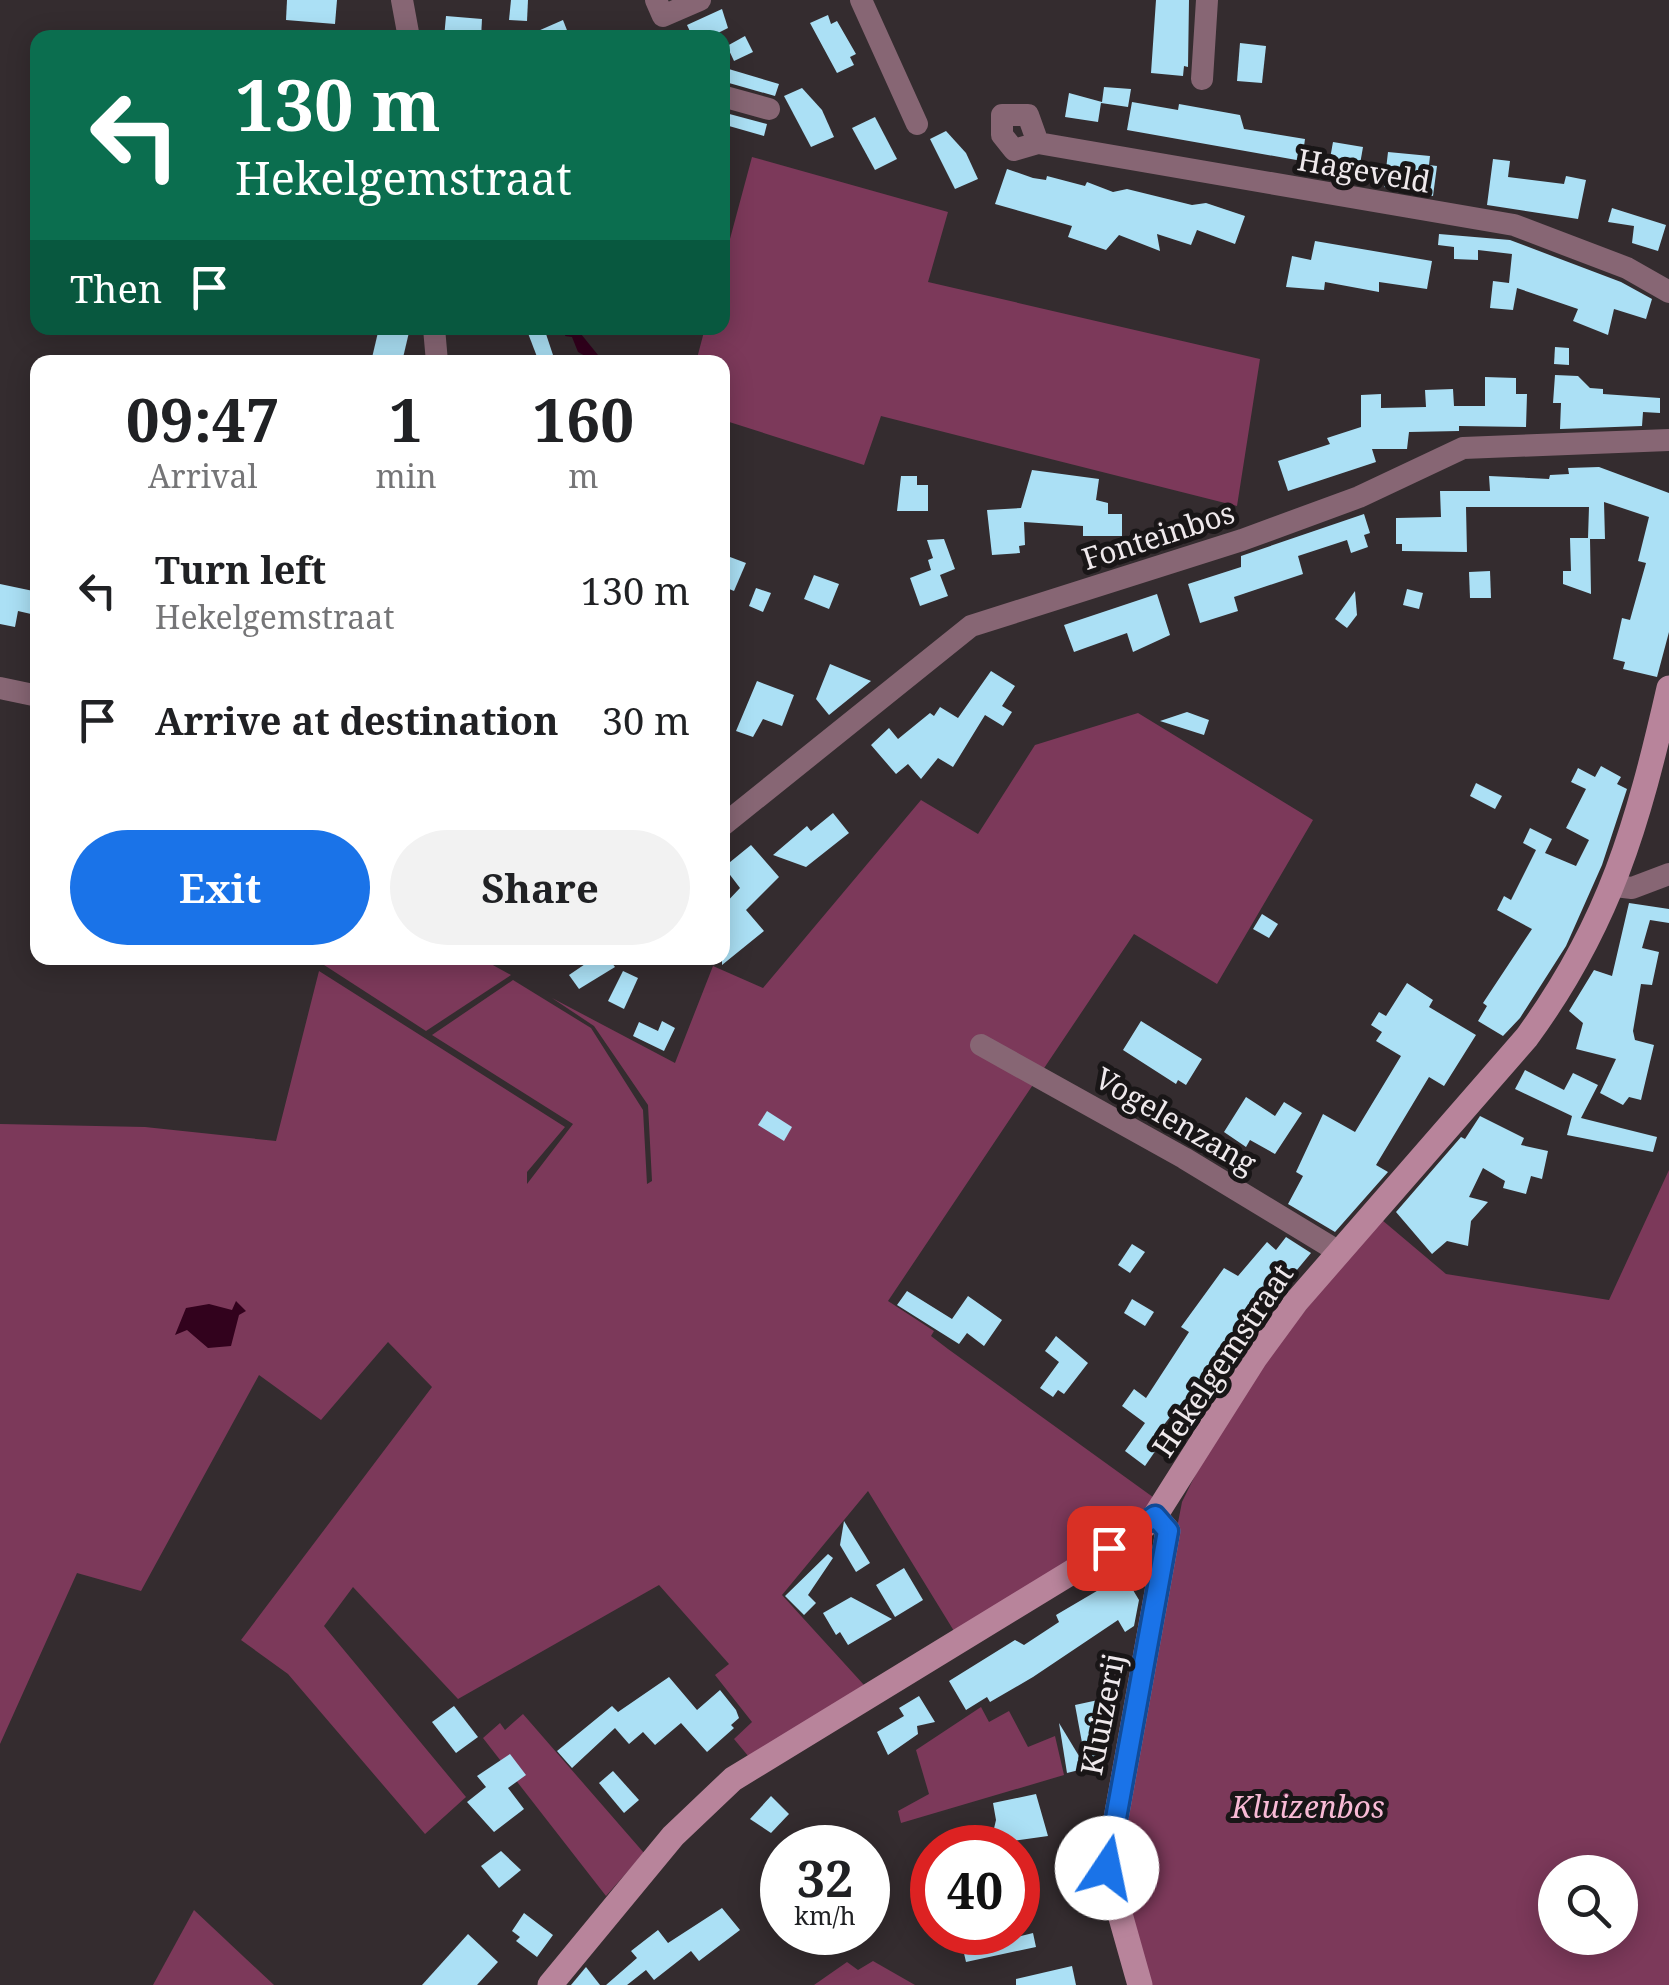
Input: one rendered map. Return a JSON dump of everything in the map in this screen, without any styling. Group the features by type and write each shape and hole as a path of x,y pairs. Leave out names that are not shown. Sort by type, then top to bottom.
{"street":[{"path":"402,0 408,30"},
{"path":"664,18 700,0"},
{"path":"860,0 917,124"},
{"path":"1202,79 1208,0"},
{"path":"730,98 769,108"},
{"name":"Hageveld","path":"1038,142 1514,225 1627,268 1669,292"},
{"name":"Fonteinbos","path":"730,820 971,626 1242,540 1359,497 1463,448 1669,440"},
{"path":"0,688 30,694"},
{"name":"Hekelgemstraat","path":"550,1985 673,1836 732,1779 1138,1531 1155,1516 1255,1358 1339,1252 1527,1038 1558,995 1615,886 1642,804 1669,688"},
{"path":"1615,886 1632,888 1669,874"},
{"name":"Vogelenzang","path":"981,1045 1184,1158 1339,1252"},
{"name":"Kluizerij","path":"1140,1985 1107,1868 1168,1531 1155,1516"}],"green space":[{"path":"752,157 948,212 928,282 1260,359 1237,506 881,416 864,465 730,422 730,355 698,355 703,335 730,335 730,239"},
{"path":"1138,713 1313,820 1217,984 1134,934 888,1301 934,1331 931,1336 948,1349 1157,1500 1142,1516 954,1631 868,1491 782,1595 864,1685 749,1757 734,1739 752,1722 715,1675 729,1664 659,1585 458,1699 353,1587 324,1626 466,1797 425,1834 288,1674 241,1640 432,1387 388,1342 321,1420 259,1375 141,1591 77,1573 0,1744 0,1124 145,1127 276,1141 319,971 565,1127 527,1172 527,1184 573,1124 432,1035 513,980 591,1028 643,1110 647,1184 652,1181 648,1105 594,1026 552,998 675,1063 713,966 763,988 921,800 978,834 1035,745"},
{"path":"324,965 493,965 511,975 426,1031"},
{"name":"Kluizenbos","path":"1669,1170 1669,1985 1146,1985 1113,1858 1182,1502 1247,1389 1298,1319 1382,1220 1446,1274 1609,1300"},
{"path":"981,1707 989,1722 1009,1711 1028,1747 1055,1736 1064,1775 901,1823 898,1811 929,1794 916,1750"},
{"path":"523,1714 644,1853 606,1896 483,1738 500,1723 505,1730"},
{"path":"194,1910 274,1985 153,1985"},
{"path":"873,1961 915,1985 814,1985 847,1962 858,1970"}],"shaded area":[{"path":"582,335 598,355 578,352 572,337 565,336"},
{"path":"236,1301 246,1311 239,1315 231,1346 208,1348 187,1330 175,1335 186,1308 209,1304 232,1310"}],"building":[{"path":"287,0 337,0 335,24 286,20"},
{"path":"511,0 528,0 527,21 509,20"},
{"path":"1156,0 1189,0 1188,67 1184,66 1183,76 1151,73"},
{"path":"722,9 728,28 689,30 687,25"},
{"path":"828,15 831,24 837,21 856,54 850,57 854,65 837,73 810,23"},
{"path":"446,16 482,19 481,30 445,30"},
{"path":"563,20 567,30 540,30"},
{"path":"745,36 753,52 734,61 730,44"},
{"path":"1240,43 1266,46 1262,83 1237,81"},
{"path":"730,69 779,84 775,96 730,83"},
{"path":"1104,87 1131,89 1128,107 1101,103 1098,122 1065,117 1069,93 1102,102"},
{"path":"802,88 822,110 834,137 811,147 784,96"},
{"path":"1132,102 1178,110 1179,104 1240,115 1244,129 1305,139 1302,161 1127,130"},
{"path":"730,114 767,124 764,136 730,126"},
{"path":"875,117 897,159 875,170 852,128"},
{"path":"946,131 966,153 978,179 955,189 930,139"},
{"path":"1333,142 1363,147 1359,170 1329,164"},
{"path":"1388,152 1430,156 1429,165 1437,166 1433,196 1384,187"},
{"path":"1493,159 1510,161 1508,177 1564,184 1566,176 1586,180 1578,219 1487,205"},
{"path":"1007,169 1033,178 1046,180 1047,176 1085,186 1087,182 1113,192 1127,189 1192,205 1206,203 1245,216 1235,244 1197,230 1191,245 1157,234 1160,251 1119,235 1106,250 1068,237 1072,226 995,204"},
{"path":"1612,208 1666,225 1658,251 1632,243 1634,226 1608,222"},
{"path":"1439,234 1510,240 1621,282 1652,299 1646,319 1614,309 1608,335 1573,321 1578,309 1517,288 1513,310 1490,308 1493,281 1509,283 1512,254 1478,250 1478,260 1454,259 1454,247 1438,245"},
{"path":"1315,241 1432,261 1427,289 1379,282 1379,292 1325,282 1324,290 1286,287 1292,256 1311,260"},
{"path":"377,335 408,335 404,355 373,355"},
{"path":"529,335 546,335 553,355 536,355"},
{"path":"1555,347 1569,348 1569,365 1554,364"},
{"path":"1555,375 1578,376 1590,388 1603,389 1603,394 1660,398 1660,413 1643,412 1642,426 1560,429 1561,403 1553,403"},
{"path":"1485,377 1516,378 1516,394 1527,394 1526,427 1459,426 1459,431 1409,432 1407,449 1372,449 1376,462 1288,491 1278,461 1330,444 1327,438 1361,427 1361,395 1381,394 1381,408 1426,407 1425,390 1453,389 1454,406 1485,406"},
{"path":"1599,467 1669,493 1669,632 1657,677 1623,669 1625,662 1613,659 1622,618 1630,620 1646,563 1638,561 1649,517 1604,502 1605,539 1590,539 1591,594 1563,584 1563,571 1571,571 1570,538 1588,538 1589,507 1466,507 1467,552 1402,551 1402,544 1396,544 1396,518 1441,517 1440,491 1490,491 1489,476 1549,479 1550,475 1569,474 1568,468"},
{"path":"1032,470 1099,479 1096,500 1108,503 1108,514 1122,514 1122,536 1083,536 1083,526 1024,522 1025,545 1019,546 1020,553 992,555 987,510 1021,508"},
{"path":"901,476 917,476 917,485 928,485 928,511 897,511"},
{"path":"1364,514 1370,533 1364,535 1368,547 1351,553 1347,540 1298,556 1303,574 1234,597 1238,611 1200,623 1188,584 1241,567 1241,556"},
{"path":"944,539 955,569 940,575 948,596 920,606 910,578 931,570 928,560 933,558 927,540"},
{"path":"730,557 746,563 734,591 730,589"},
{"path":"1490,571 1491,598 1470,598 1469,572"},
{"path":"814,575 839,584 829,609 804,599"},
{"path":"0,584 30,590 30,614 18,611 15,627 0,624"},
{"path":"756,588 771,593 763,612 749,606"},
{"path":"1407,589 1423,593 1419,609 1403,605"},
{"path":"1355,591 1357,615 1347,628 1335,619"},
{"path":"1157,594 1170,635 1133,652 1127,633 1074,652 1064,625"},
{"path":"830,664 871,681 829,715 816,699"},
{"path":"991,671 1015,686 1002,706 1012,712 1003,726 985,715 953,767 938,758 921,779 908,764 896,774 871,745 889,728 898,739 930,713 934,716 940,707 958,718"},
{"path":"757,681 794,695 782,726 763,719 753,737 736,731"},
{"path":"1187,712 1209,720 1204,735 1160,721"},
{"path":"1601,766 1621,777 1617,784 1627,789 1602,865 1566,946 1520,1018 1503,1036 1478,1021 1487,1006 1483,1003 1532,929 1497,910 1504,896 1511,900 1536,850 1523,843 1530,828 1552,839 1545,853 1576,866 1589,840 1566,828 1586,789 1571,782 1578,768 1595,777"},
{"path":"1476,783 1502,796 1495,809 1470,796"},
{"path":"833,813 849,833 806,867 773,855 807,826 811,831"},
{"path":"751,845 779,877 746,910 764,931 730,959 730,899 740,888 730,875 730,862"},
{"path":"1629,903 1669,909 1669,923 1650,920 1642,948 1659,952 1652,985 1641,984 1633,1031 1635,1040 1654,1045 1641,1100 1629,1097 1623,1105 1600,1093 1616,1059 1576,1049 1583,1023 1569,1011 1594,970 1612,976"},
{"path":"1262,914 1278,924 1269,938 1253,929"},
{"path":"584,965 615,967 579,989 569,975"},
{"path":"623,971 638,978 624,1009 608,1001"},
{"path":"1407,983 1433,1000 1429,1007 1476,1035 1444,1086 1429,1077 1376,1165 1388,1172 1335,1232 1288,1204 1303,1176 1296,1172 1323,1114 1355,1132 1401,1056 1376,1041 1382,1032 1371,1025 1379,1012 1386,1016"},
{"path":"662,1021 675,1028 664,1051 633,1036 639,1022 658,1031"},
{"path":"1141,1021 1202,1059 1186,1085 1178,1080 1176,1084 1123,1050"},
{"path":"1525,1070 1564,1090 1573,1073 1598,1085 1581,1118 1657,1137 1653,1152 1567,1135 1572,1116 1515,1089"},
{"path":"1246,1097 1275,1116 1284,1102 1302,1113 1275,1154 1250,1140 1246,1147 1224,1132"},
{"path":"767,1111 792,1127 784,1141 758,1125"},
{"path":"1480,1116 1524,1138 1521,1145 1548,1151 1542,1179 1531,1176 1526,1194 1503,1188 1505,1181 1483,1168 1469,1197 1488,1202 1471,1221 1468,1246 1447,1241 1432,1254 1396,1212 1461,1137 1465,1139"},
{"path":"1286,1237 1311,1253 1262,1312 1266,1315 1188,1429 1170,1417 1148,1445 1156,1450 1145,1466 1125,1451 1145,1423 1122,1406 1134,1389 1146,1398 1189,1332 1181,1327 1224,1268 1238,1276 1267,1242 1276,1250"},
{"path":"1132,1244 1145,1252 1130,1273 1118,1265"},
{"path":"907,1291 952,1319 968,1296 1002,1320 984,1346 967,1333 959,1344 897,1305"},
{"path":"1132,1299 1154,1312 1145,1326 1124,1313"},
{"path":"1056,1336 1088,1363 1064,1394 1058,1390 1053,1397 1040,1388 1059,1362 1045,1351"},
{"path":"844,1521 870,1563 856,1572 840,1545"},
{"path":"828,1554 833,1558 808,1595 816,1603 804,1615 785,1596"},
{"path":"904,1568 923,1600 895,1617 876,1585"},
{"path":"1124,1575 1139,1600 1134,1626 1125,1632 1118,1620 1033,1677 990,1702 987,1697 966,1710 949,1681 1015,1640 1024,1645 1059,1622 1056,1615"},
{"path":"851,1597 892,1619 848,1645 840,1632 836,1635 823,1613"},
{"path":"669,1677 697,1710 720,1690 736,1710 739,1718 731,1725 734,1728 707,1752 681,1723 655,1745 643,1732 629,1744 615,1728 572,1768 557,1751 612,1706 618,1712"},
{"path":"919,1696 935,1722 917,1726 918,1734 888,1755 877,1732 904,1716 899,1708"},
{"path":"1112,1697 1100,1756 1085,1759 1075,1705"},
{"path":"454,1706 478,1737 456,1753 432,1722"},
{"path":"1059,1723 1082,1761 1083,1769 1067,1773"},
{"path":"510,1754 526,1775 508,1788 524,1809 494,1832 467,1802 486,1787 477,1776"},
{"path":"613,1771 639,1800 624,1813 599,1783"},
{"path":"1036,1794 1048,1836 1040,1837 1040,1825 995,1825 993,1803"},
{"path":"771,1796 789,1814 779,1825 760,1826 750,1819"},
{"path":"501,1851 521,1870 499,1888 481,1866"},
{"path":"722,1908 740,1930 699,1961 691,1951 654,1980 646,1970 627,1985 606,1985 637,1958 631,1951 658,1930 668,1943"},
{"path":"524,1913 553,1935 537,1957 516,1941 520,1937 512,1931"},
{"path":"468,1934 498,1962 477,1985 422,1985"},
{"path":"964,1955 999,1955 966,1962"},
{"path":"1072,1966 1076,1985 1016,1985 1016,1979"},
{"path":"586,1967 600,1985 571,1985"}],"route":[{"path":"1107,1868 1168,1531 1155,1516 1109,1548"}]}
